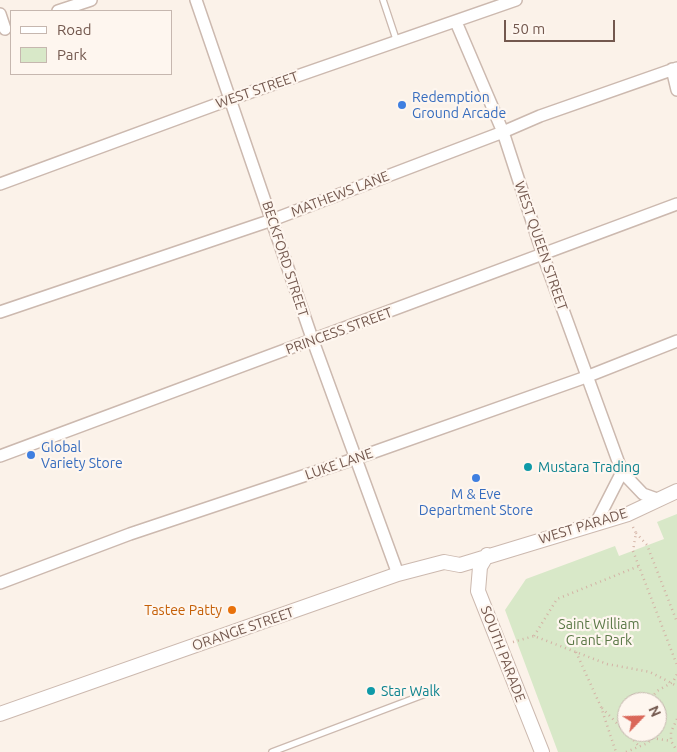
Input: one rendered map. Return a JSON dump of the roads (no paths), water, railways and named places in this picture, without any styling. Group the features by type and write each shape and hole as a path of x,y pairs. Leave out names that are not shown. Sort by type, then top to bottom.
{"street":[{"path":"61,10 91,0"},
{"name":"BECKFORD STREET","path":"196,0 312,341 357,458 398,574"},
{"name":"WEST STREET","path":"0,184 231,99 516,0"},
{"path":"0,14 5,29"},
{"name":"WEST QUEEN STREET","path":"456,22 503,132 543,255 622,472 643,494 657,499"},
{"path":"674,69 677,90"},
{"name":"MATHEWS LANE","path":"0,312 272,220 503,132 540,116 674,69"},
{"name":"PRINCESS STREET","path":"0,456 677,204"},
{"name":"LUKE LANE","path":"0,583 130,534 357,458 586,377 677,341"},
{"path":"596,523 622,472"},
{"name":"WEST PARADE","path":"487,555 628,514 677,491"},
{"name":"ORANGE STREET","path":"0,714 398,574 444,562 460,564 487,555"},
{"name":"SOUTH PARADE","path":"487,555 480,567 478,591 542,752"}],"lane":[{"path":"382,0 397,42"},
{"path":"272,752 436,690"}],"place":[{"name":"Redemption Ground Arcade","path":"402,105"},
{"name":"Global Variety Store","path":"31,455"},
{"name":"Mustara Trading","path":"528,467"},
{"name":"M & Eve Department Store","path":"476,478"},
{"name":"Tastee Patty","path":"232,610"},
{"name":"Star Walk","path":"371,691"}],"park label":[{"name":"Saint William Grant Park","path":"599,632"}]}
